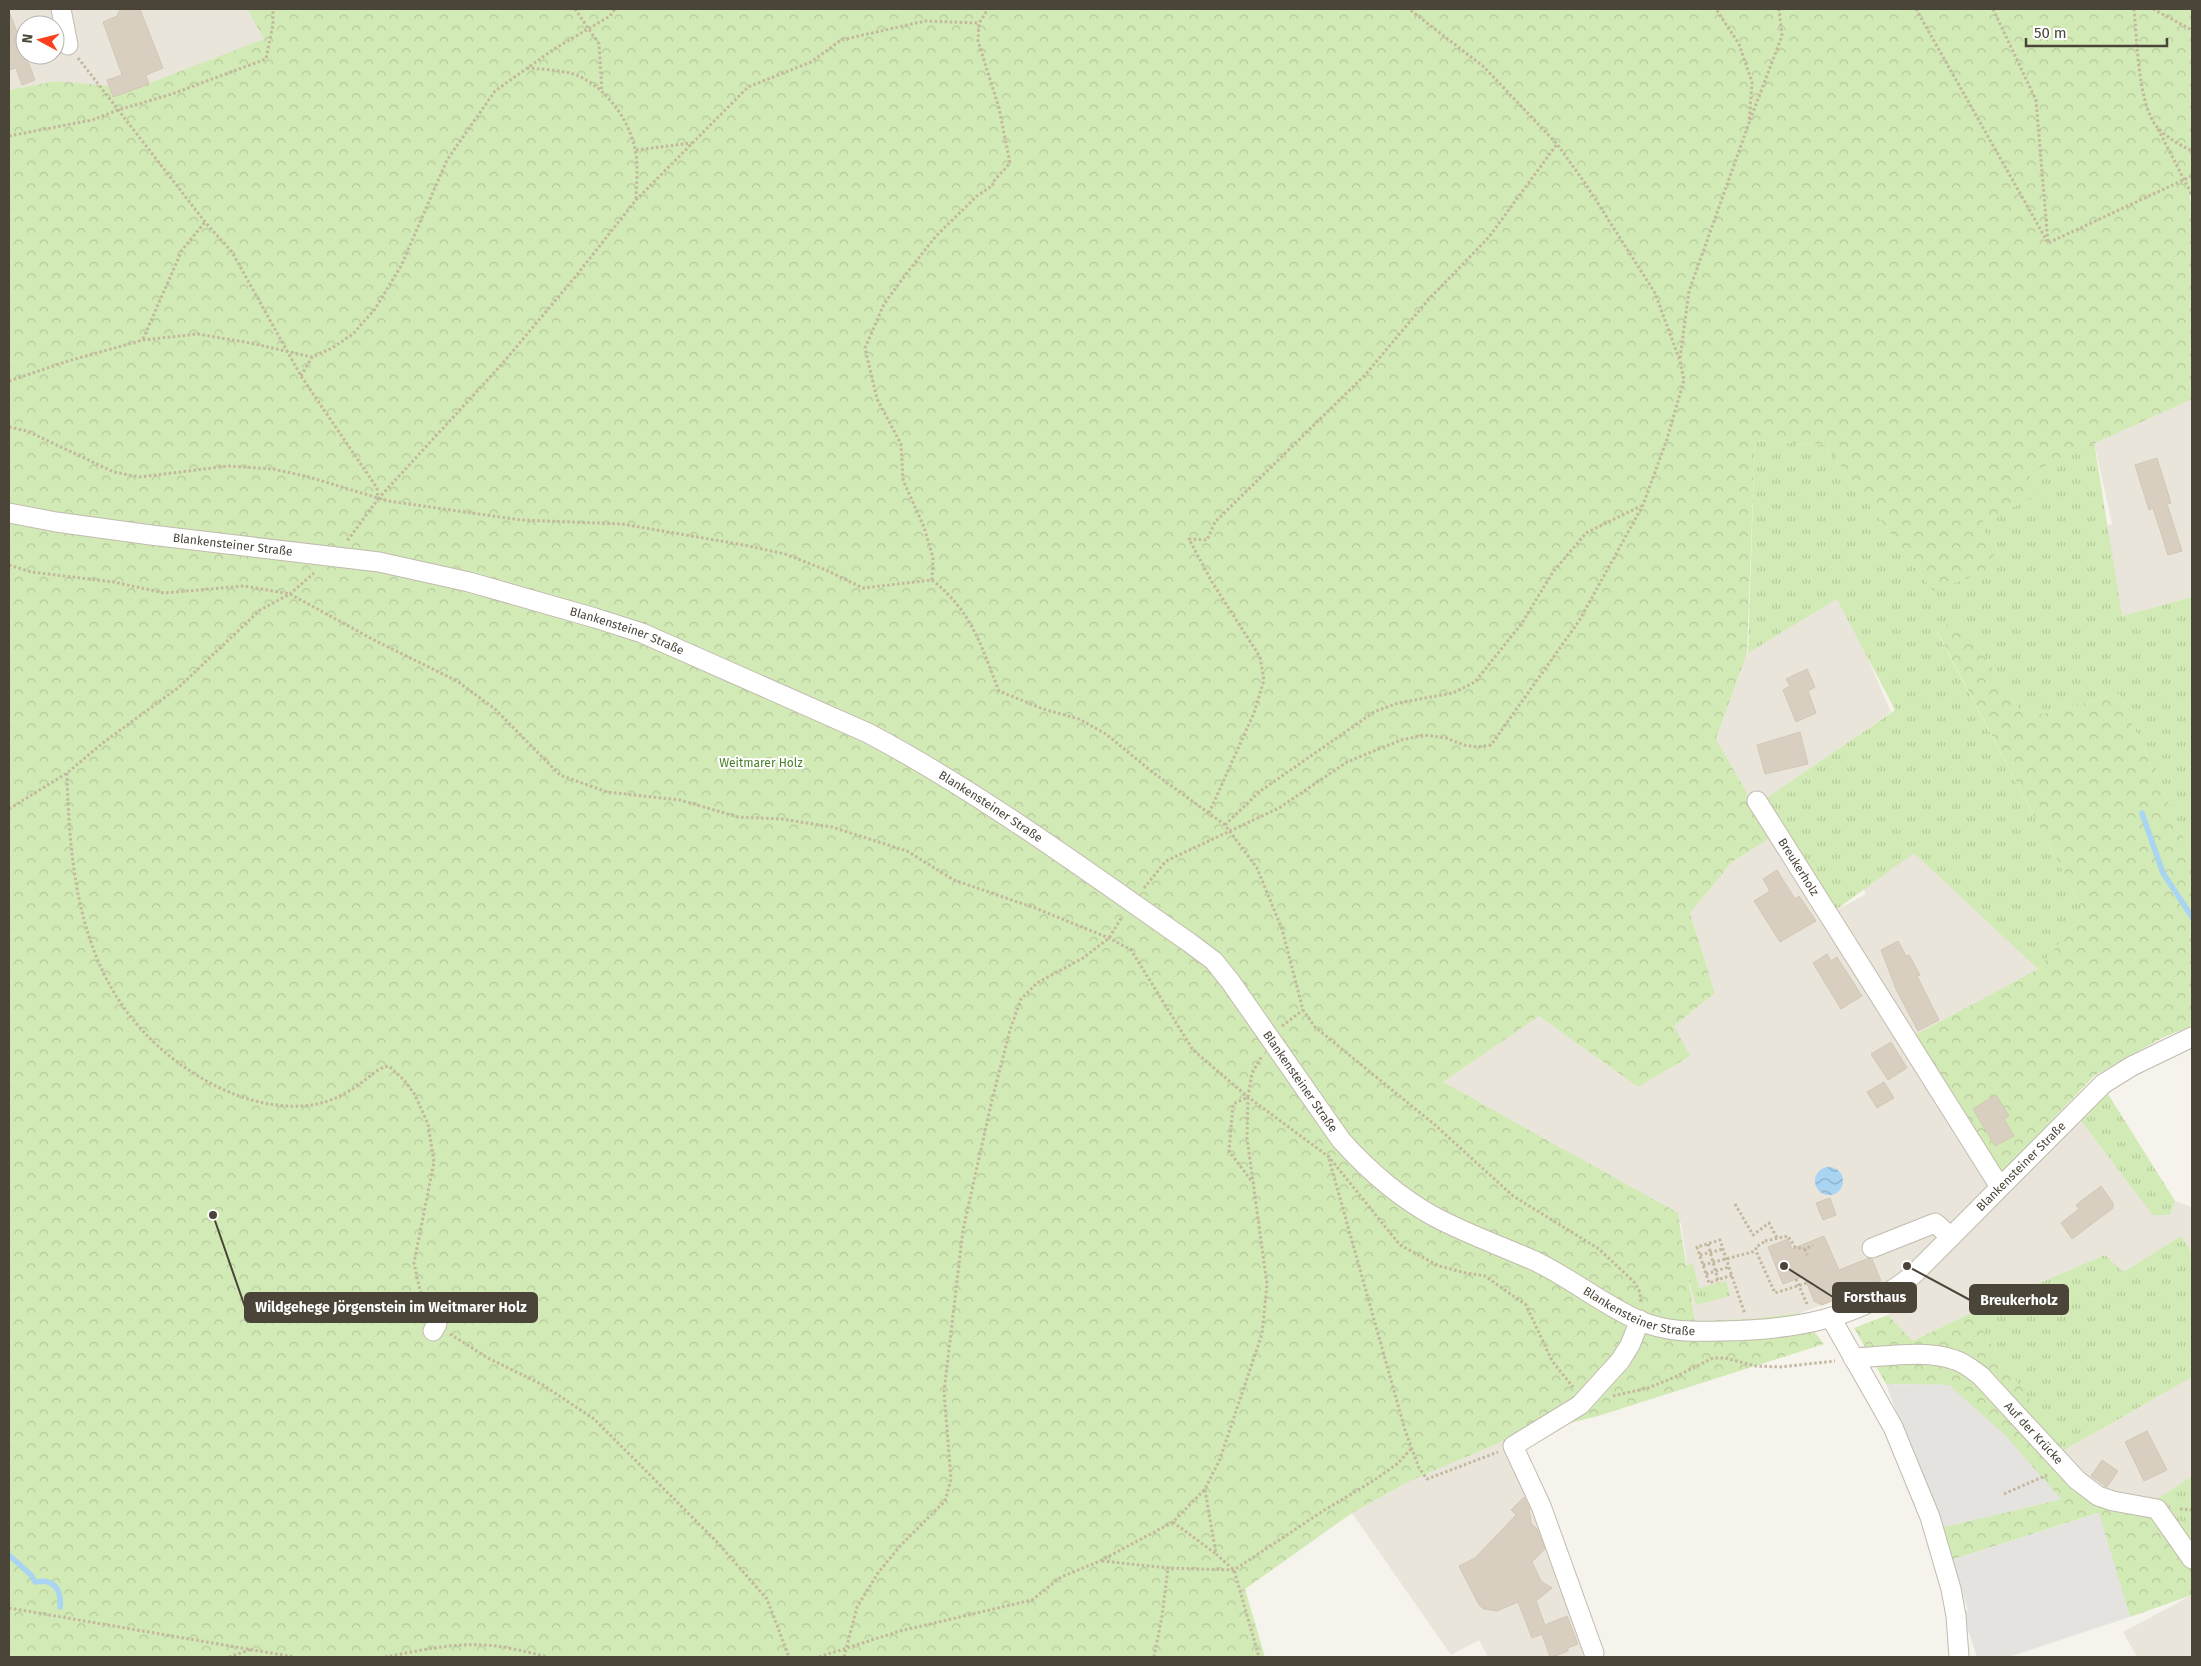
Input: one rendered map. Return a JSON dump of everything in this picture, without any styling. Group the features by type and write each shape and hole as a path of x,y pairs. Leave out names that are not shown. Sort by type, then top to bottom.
{"street":[{"path":"61,9 68,45"},
{"name":"Blankensteiner Straße","path":"9,513 109,530 334,556 415,569 542,602 642,633 868,733 904,752 969,793 1131,902 1214,962 1271,1038 1341,1140 1384,1181 1433,1216 1555,1271 1604,1302 1661,1328 1693,1332 1782,1328 1851,1312 1896,1289 2103,1084 2132,1066 2192,1037"},
{"name":"Breukerholz","path":"1758,801 2000,1186"},
{"path":"1872,1248 1934,1223 1951,1236"},
{"path":"1831,1318 1893,1427 1930,1517 1951,1589 1956,1616 1959,1657"},
{"path":"1594,1653 1541,1506 1513,1446 1580,1405 1620,1361 1630,1345 1640,1320"},
{"name":"Auf der Krücke","path":"1853,1358 1924,1355 1954,1359 1966,1365 1988,1383 2077,1480 2098,1496 2157,1510 2192,1559"}],"path":[{"path":"9,136 92,120 172,94 266,59 273,24 273,9"},
{"path":"576,9 600,44 602,92"},
{"path":"301,376 312,357 332,348 353,334 375,309 401,266 447,160 495,91 527,68 610,16 615,9"},
{"path":"932,580 933,558 924,527 903,480 901,444 877,399 865,348 884,304 906,274 936,236 977,196 993,185 992,183 1010,163 999,108 978,41 979,23 988,9"},
{"path":"844,1657 857,1607 874,1580 900,1546 945,1501 951,1479 944,1392 963,1230 992,1100 1010,1030 1021,999 1037,983 1083,958 1109,938 1131,902 1166,861 1279,808 1347,762 1401,740 1424,735 1446,738 1464,745 1477,747 1491,745 1580,620 1643,505 1667,440 1684,380 1680,361 1655,293 1585,183 1557,144 1484,67 1409,9"},
{"path":"1716,9 1739,44 1752,82 1749,123"},
{"path":"1680,361 1689,291 1782,36 1779,9"},
{"path":"1916,9 2048,244"},
{"path":"1993,9 2036,100 2048,244"},
{"path":"2134,9 2143,97 2192,195"},
{"path":"2152,9 2192,30"},
{"path":"9,809 67,773 104,742 179,687 260,610 290,594 334,556 378,499 508,357 636,200 748,87 811,62 841,40 925,21 979,23"},
{"path":"68,45 205,222 232,252 285,350 377,488 378,499"},
{"path":"527,68 569,73 586,80 602,92 625,122 636,150 636,200"},
{"path":"2156,126 2178,144 2192,151"},
{"path":"636,150 693,143"},
{"path":"1209,813 1254,713 1264,680 1260,657 1212,582 1189,540 1207,540 1215,522 1365,374 1430,299 1489,237 1557,144"},
{"path":"2048,244 2192,176"},
{"path":"143,340 182,250 205,222"},
{"path":"9,381 68,361 143,340 198,334 285,350 312,357"},
{"path":"1225,825 1259,792 1374,712 1398,703 1453,694 1475,682 1522,623 1552,572 1586,533 1643,505"},
{"path":"9,565 31,572 114,582 164,592 244,586 290,594 374,640 456,681 495,709 560,775 607,792 680,800 738,817 782,819 832,827 907,851 954,880 1034,908 1109,938 1131,950 1193,1050 1248,1097 1328,1157 1400,1245 1439,1266 1485,1276 1526,1306 1552,1361 1574,1389 1580,1405"},
{"path":"67,773 68,832 80,905 95,958 116,999 142,1032 175,1062 223,1091 259,1102 301,1106 322,1103 341,1096 379,1068 389,1066 404,1080 415,1095 428,1124 434,1162 414,1263 420,1290 435,1327 488,1358 543,1385 594,1419 716,1540 767,1599 789,1657"},
{"path":"819,1657 900,1631 1032,1600 1061,1577 1100,1560 1173,1522 1205,1489 1220,1459 1262,1334 1266,1284 1247,1138 1248,1097 1252,1073 1271,1038 1303,1010"},
{"path":"1248,1097 1233,1104 1229,1151 1254,1184"},
{"path":"1328,1157 1341,1140"},
{"path":"1328,1157 1411,1449 1419,1468 1427,1479 1513,1446"},
{"path":"1735,1204 1754,1235 1769,1224 1777,1238"},
{"path":"1703,1265 1756,1250 1756,1247 1764,1241 1777,1238 1788,1236 1795,1247 1804,1248 1812,1245"},
{"path":"1732,1275 1709,1283 1697,1247 1720,1240 1732,1275 1745,1315"},
{"path":"1708,1244 1718,1280"},
{"path":"1804,1248 1808,1255"},
{"path":"1700,1255 1723,1249"},
{"path":"1756,1250 1775,1293 1806,1283"},
{"path":"1706,1274 1729,1267"},
{"path":"1796,1279 1799,1286"},
{"path":"1612,1396 1648,1388 1675,1378 1713,1358 1724,1358 1756,1366 1780,1367 1853,1358"},
{"path":"1100,1560 1168,1568 1234,1570 1323,1511 1373,1481 1397,1464 1411,1449"},
{"path":"2004,1494 2064,1468"},
{"path":"1205,1489 1216,1554"},
{"path":"1173,1522 1234,1570 1259,1657"},
{"path":"1154,1657 1162,1616 1168,1568"},
{"path":"9,1608 294,1657"},
{"path":"385,1657 437,1647 484,1644 548,1657"},
{"path":"229,1657 253,1649"}],"shaded area":[{"path":"9,9 247,9 265,39 113,97 56,81 9,90"},
{"path":"2192,399 2192,597 2122,616 2100,529 2112,524 2094,442"},
{"path":"1837,599 1849,615 1891,712 1762,802 1833,912 1866,894 1842,851 1938,843 2038,969 1911,1037 2001,1174 1894,1279 1800,1313 1750,1319 1695,1321 1681,1223 1443,1082 1539,1016 1638,1087 1674,1026 1715,993 1690,913 1732,862 1772,837 1716,739 1747,653"},
{"path":"2081,1121 2153,1214 2170,1215 2175,1201 2192,1207 2192,1253 2181,1236 2123,1272 1973,1312 1913,1341 1888,1315 2006,1184"},
{"path":"2192,1377 2192,1476 2157,1499 2129,1498 2101,1493 2085,1480 2063,1451"},
{"path":"1886,1384 1949,1385 2005,1435 2061,1499 1940,1528"},
{"path":"1513,1437 1522,1449 1603,1647 1582,1657 1488,1657 1479,1640 1451,1655 1352,1513 1410,1481"},
{"path":"2099,1513 2130,1617 2008,1657 1977,1657 1962,1612 1968,1610 1951,1560"},
{"path":"2192,1595 2192,1657 2137,1657 2123,1632"}],"green space":[{"name":"Weitmarer Holz","path":"247,9 2192,9 2192,195 2189,197 2192,203 2192,399 2029,473 2036,496 1982,522 1998,567 1933,591 1825,445 1755,440 1747,653 1716,739 1772,837 1732,862 1690,913 1715,993 1674,1026 1690,1056 1638,1087 1539,1016 1443,1082 1678,1213 1695,1321 1750,1319 1800,1313 1824,1344 1598,1416 1513,1437 1410,1481 1352,1513 1245,1589 1265,1657 9,1657 9,90 56,81 109,86 113,97 264,39"},
{"path":"1755,440 1825,445 1933,591 1982,522 2035,496 2029,473 2094,442 2122,616 2192,597 2192,856 2119,694 2025,718 1959,617 1937,632 2085,913 2038,969 1914,853 1833,912 1761,802 1895,710 1837,599 1748,653"},
{"path":"1959,617 2025,718 2119,694 2192,856 2192,1026 2162,1038 2094,1076 2001,1174 1911,1037 2038,969 2085,913 1937,631"},
{"path":"2108,1094 2175,1201 2170,1215 2153,1215 2081,1121"},
{"path":"2181,1236 2192,1253 2192,1377 2063,1451 1987,1338 1973,1312 2105,1255 2123,1272"},
{"path":"1693,1264 1699,1288 1726,1281 1730,1296 1696,1305 1685,1266"},
{"path":"1973,1312 1987,1338 2085,1480 2101,1493 2129,1498 2192,1553 2192,1595 2130,1617 2098,1513 1951,1560 1940,1528 2061,1499 1949,1385 1886,1384 1854,1328 1888,1315 1913,1341"},
{"path":"2192,1476 2192,1553 2129,1498 2157,1499"}],"water":[{"path":"1829,1167 1839,1171 1843,1181 1839,1191 1829,1195 1819,1191 1815,1181 1819,1171"}],"building":[{"path":"120,9 140,9 163,68 146,75 149,84 113,97 107,80 122,75 103,22 117,16"},
{"path":"9,11 15,27 15,65 29,65 35,80 22,85 16,68 9,70"},
{"path":"2157,458 2171,503 2167,504 2182,551 2168,555 2153,508 2149,510 2135,465"},
{"path":"1807,669 1815,687 1808,691 1816,713 1796,722 1783,690 1790,686 1786,679"},
{"path":"1800,732 1808,764 1765,774 1757,745"},
{"path":"1777,870 1795,899 1799,896 1816,921 1780,942 1754,901 1770,891 1763,879"},
{"path":"1898,941 1906,956 1909,955 1920,975 1917,976 1939,1020 1918,1031 1896,989 1881,950"},
{"path":"1827,954 1831,961 1837,957 1862,996 1841,1009 1813,963"},
{"path":"1891,1042 1907,1068 1888,1080 1871,1054"},
{"path":"1884,1082 1894,1098 1877,1108 1867,1092"},
{"path":"1996,1095 2009,1116 2004,1119 2014,1136 1995,1146 1973,1109"},
{"path":"2101,1186 2113,1203 2113,1208 2072,1239 2061,1223 2079,1209 2076,1205"},
{"path":"1830,1198 1836,1215 1823,1220 1816,1203"},
{"path":"1824,1236 1839,1270 1869,1258 1872,1259 1881,1281 1822,1305 1814,1301 1804,1276 1783,1284 1768,1247 1788,1239 1792,1249"},
{"path":"2147,1431 2167,1470 2144,1481 2125,1442"},
{"path":"2102,1460 2118,1471 2107,1487 2091,1476"},
{"path":"1524,1497 1529,1507 1531,1523 1537,1529 1545,1549 1532,1562 1541,1581 1552,1588 1536,1601 1545,1625 1567,1616 1578,1644 1568,1648 1568,1651 1553,1657 1550,1657 1542,1634 1532,1638 1518,1602 1497,1611 1484,1609 1479,1605 1459,1566 1475,1558 1516,1515 1511,1510"}],"waterway":[{"path":"2142,813 2163,873 2192,917"},
{"path":"9,1555 31,1575 35,1582 47,1582 55,1586 58,1590 60,1607"}],"place":[{"name":"Wildgehege Jörgenstein im Weitmarer Holz","path":"213,1215"},
{"name":"Forsthaus","path":"1784,1266"},
{"name":"Breukerholz","path":"1907,1266"}]}
